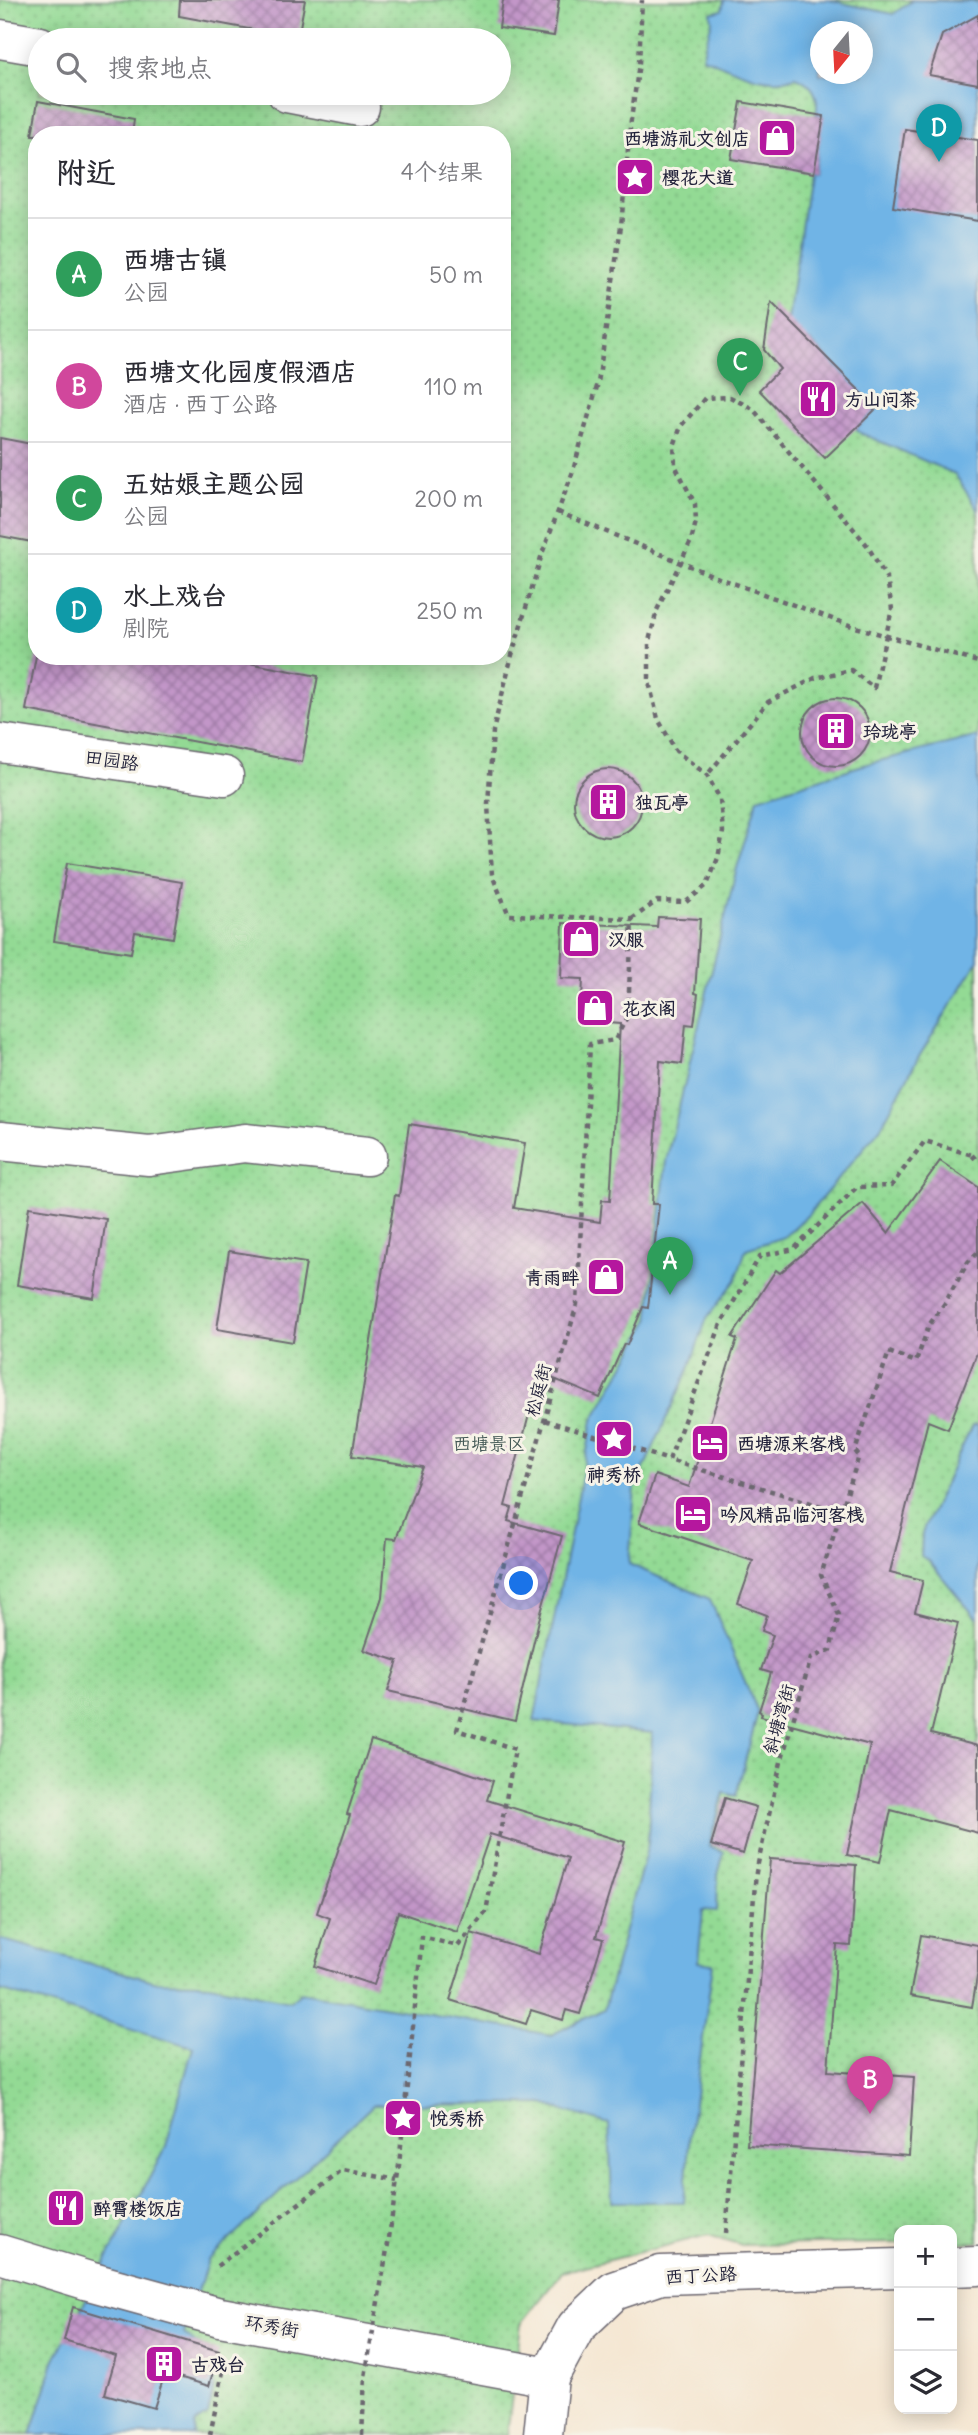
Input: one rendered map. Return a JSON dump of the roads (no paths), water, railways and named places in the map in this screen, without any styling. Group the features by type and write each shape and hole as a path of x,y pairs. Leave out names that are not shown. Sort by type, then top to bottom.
{"street":[{"path":"0,39 28,44"},
{"path":"350,105 360,107"},
{"name":"田园路","path":"0,743 224,776"},
{"path":"0,1141 149,1156 245,1143 367,1156"},
{"name":"环秀街","path":"0,2254 220,2317 549,2377"},
{"path":"957,2267 978,2266"},
{"name":"西丁公路","path":"549,2377 576,2327 614,2291 661,2275 894,2269"},
{"path":"543,2435 549,2377"}],"water":[{"path":"724,0 829,0 893,14 913,0 978,2 978,511 955,474 860,433 856,428 876,408 810,341 785,341 809,173 814,173 823,116 816,114 814,91 796,77 784,80 760,78 702,57 712,21 711,13 722,10"},
{"path":"978,736 978,961 917,1060 881,1127 808,1215 784,1237 746,1249 736,1280 707,1318 689,1369 635,1488 629,1564 710,1599 758,1712 736,1796 724,1793 709,1846 724,1852 718,1875 717,1911 703,1910 698,1962 713,1964 690,2132 684,2202 612,2202 609,2124 543,2104 373,2105 208,2260 184,2334 212,2356 214,2386 208,2415 195,2424 194,2435 31,2435 54,2361 166,2146 193,2047 0,1990 0,1939 158,1982 200,1983 290,2001 301,1992 551,2035 604,2009 648,1844 652,1733 534,1721 593,1420 649,1321 666,1161 736,871 758,798 863,765"},
{"path":"978,1425 977,1619 928,1560 921,1556 924,1528 972,1426"}],"place":[{"name":"西塘游礼文创店","path":"777,138"},
{"name":"水上戏台","path":"939,162"},
{"name":"樱花大道","path":"635,177"},
{"name":"五姑娘主题公园","path":"740,396"},
{"name":"方山问茶","path":"818,399"},
{"name":"玲珑亭","path":"836,731"},
{"name":"独瓦亭","path":"608,802"},
{"name":"汉服","path":"581,939"},
{"name":"花衣阁","path":"595,1008"},
{"name":"青雨畔","path":"606,1277"},
{"name":"西塘古镇","path":"670,1295"},
{"name":"神秀桥","path":"614,1439"},
{"name":"西塘源来客栈","path":"710,1443"},
{"name":"吟风精品临河客栈","path":"693,1514"},
{"name":"西塘文化园度假酒店","path":"870,2114"},
{"name":"悦秀桥","path":"403,2118"},
{"name":"醉霄楼饭店","path":"66,2208"},
{"name":"古戏台","path":"164,2364"}],"park label":[{"name":"西塘景区","path":"489,1443"}]}
